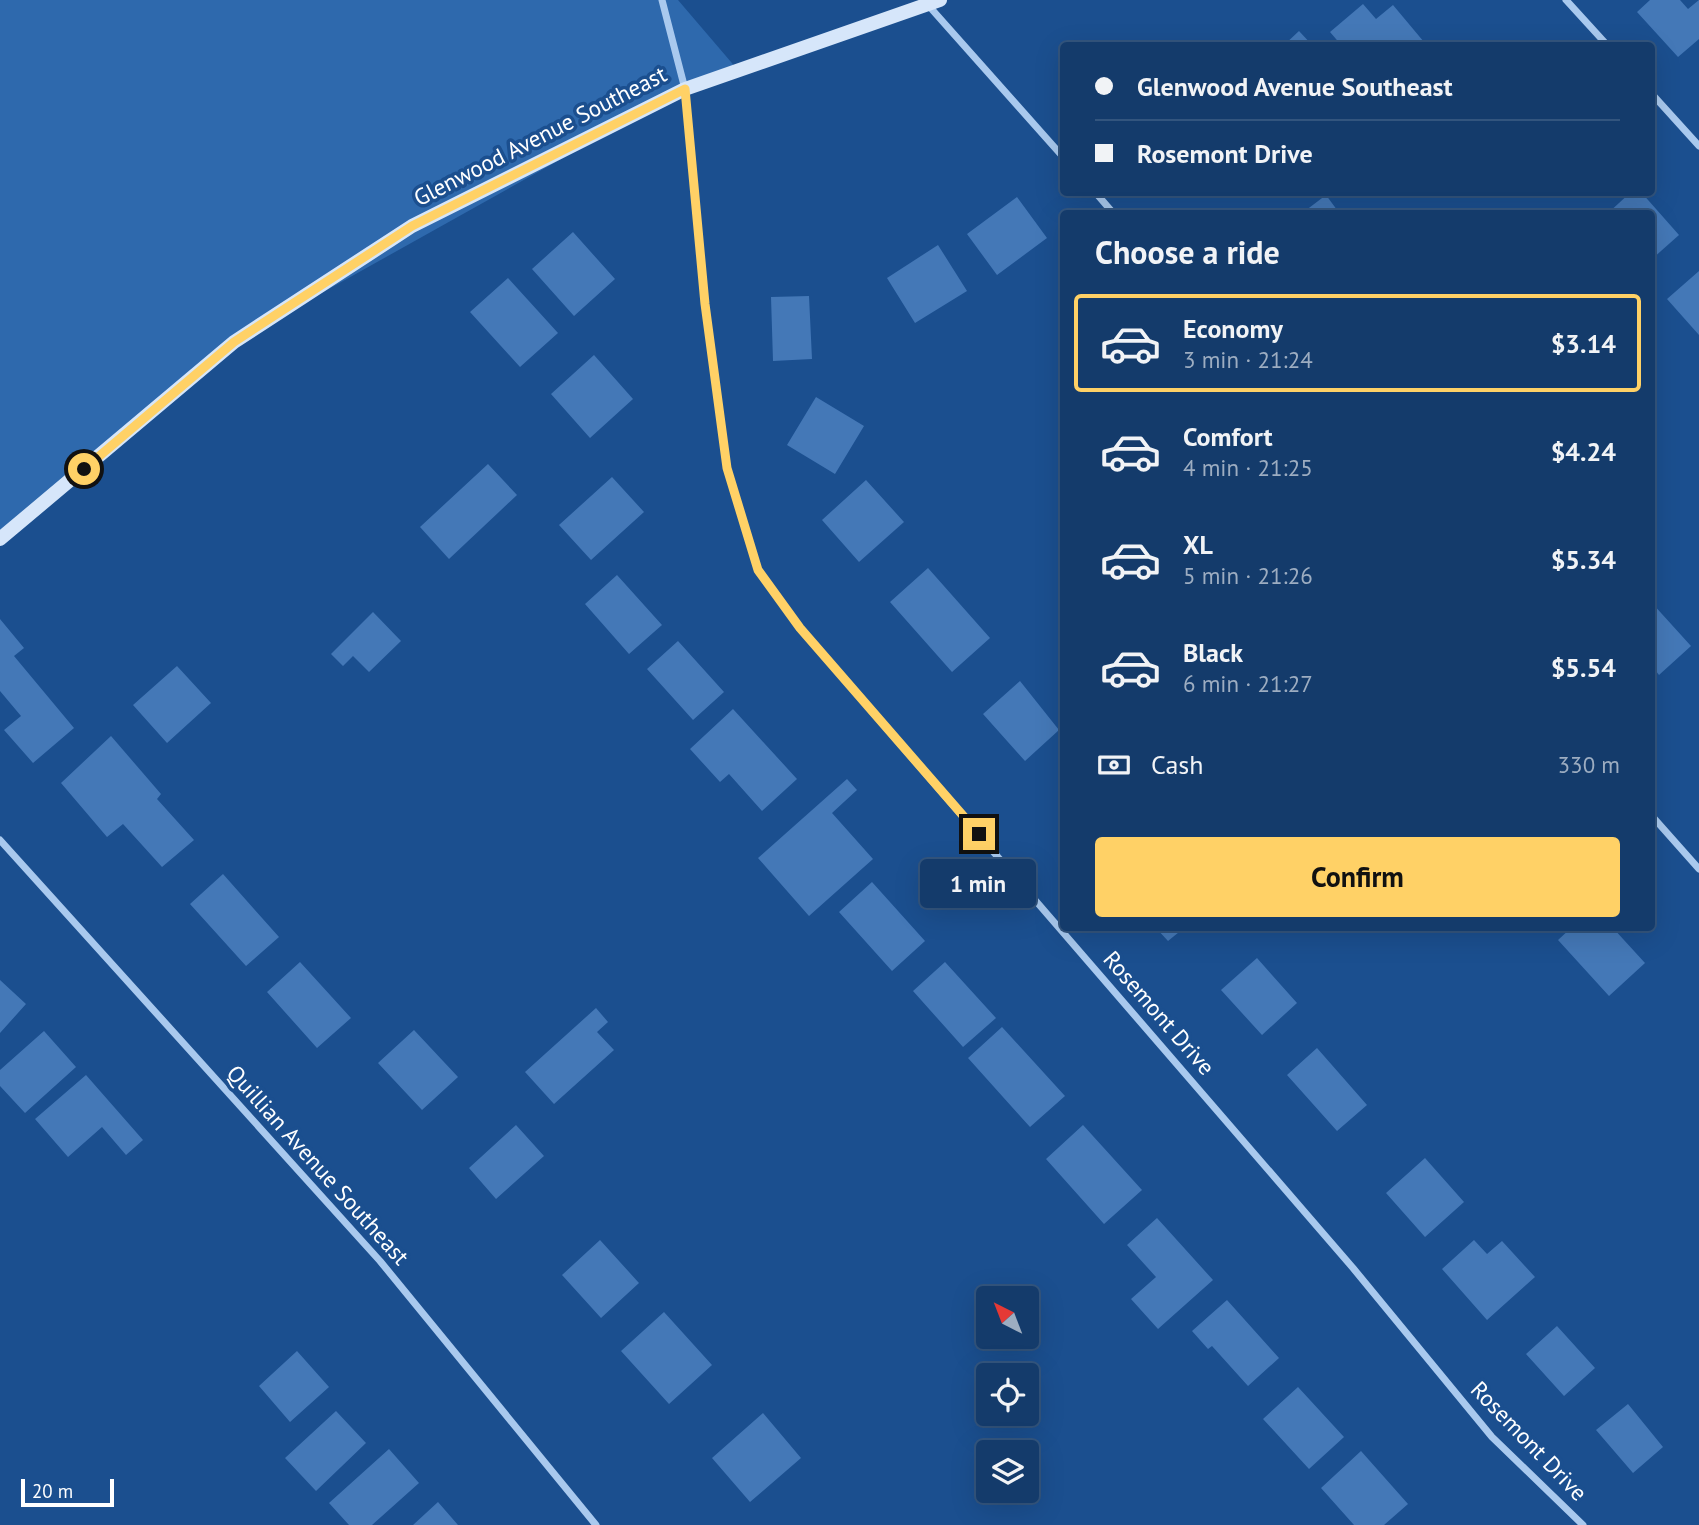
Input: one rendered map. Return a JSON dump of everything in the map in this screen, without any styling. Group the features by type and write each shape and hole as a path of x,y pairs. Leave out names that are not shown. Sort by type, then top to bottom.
{"main road":[{"name":"Glenwood Avenue Southeast","path":"0,539 234,342 412,226 685,89 933,2"}],"street":[{"name":"Rosemont Drive","path":"662,0 685,89 705,304 727,468 758,570 800,628 1060,929"},
{"path":"1566,0 1604,42"},
{"path":"933,2 1060,153"},
{"path":"1655,97 1699,146"},
{"path":"1098,196 1111,210"},
{"path":"1655,819 1699,869"},
{"name":"Quillian Avenue Southeast","path":"0,839 380,1261 596,1525"},
{"name":"Rosemont Drive","path":"1062,931 1353,1268 1492,1437 1583,1525"}],"shaded area":[{"path":"0,0 678,0 737,69 633,119 234,342 0,532"}],"building":[{"path":"1650,0 1680,0 1688,9 1699,0 1699,39 1678,57 1637,12"},
{"path":"1363,4 1376,19 1393,5 1424,42 1339,42 1330,32"},
{"path":"1299,31 1309,42 1287,42"},
{"path":"1327,196 1337,210 1306,210"},
{"path":"1627,196 1645,196 1679,235 1655,256 1655,210 1611,210"},
{"path":"1017,197 1047,238 997,275 967,234"},
{"path":"573,232 615,279 574,316 532,269"},
{"path":"938,245 967,291 915,323 887,278"},
{"path":"1699,271 1699,335 1667,299"},
{"path":"508,278 558,333 520,367 470,312"},
{"path":"809,296 812,359 773,361 771,297"},
{"path":"594,355 633,399 590,438 551,394"},
{"path":"816,397 864,426 835,474 787,445"},
{"path":"488,464 517,495 449,559 420,527"},
{"path":"612,477 644,512 591,560 559,525"},
{"path":"866,480 904,522 859,562 822,520"},
{"path":"928,568 990,638 952,672 890,602"},
{"path":"617,575 662,625 629,654 585,604"},
{"path":"1655,606 1691,646 1659,675 1655,670"},
{"path":"373,612 401,641 369,672 353,656 343,666 331,654"},
{"path":"0,619 24,648 14,656 74,728 33,763 4,730 21,716 0,691"},
{"path":"678,641 724,692 693,720 647,669"},
{"path":"177,666 211,703 167,743 133,705"},
{"path":"1020,681 1059,730 1025,761 983,714"},
{"path":"733,709 797,779 762,811 729,774 720,782 690,749"},
{"path":"111,736 161,794 157,799 194,840 162,867 123,824 107,837 61,783"},
{"path":"847,779 857,790 832,813 873,859 809,916 758,858"},
{"path":"223,874 279,937 246,966 190,904"},
{"path":"872,882 925,941 892,971 839,912"},
{"path":"1159,931 1180,931 1168,941"},
{"path":"1568,931 1616,931 1645,963 1609,996 1558,940"},
{"path":"1257,958 1297,1003 1262,1035 1221,990"},
{"path":"300,962 351,1018 317,1048 267,992"},
{"path":"945,962 996,1018 963,1047 913,991"},
{"path":"0,980 26,1004 0,1033"},
{"path":"596,1008 608,1022 597,1032 614,1050 554,1104 525,1072"},
{"path":"1002,1027 1065,1096 1030,1127 968,1058"},
{"path":"414,1030 458,1077 422,1110 378,1063"},
{"path":"44,1031 76,1067 25,1113 0,1086 0,1070"},
{"path":"1317,1048 1367,1105 1337,1131 1287,1075"},
{"path":"86,1075 143,1140 126,1155 102,1127 68,1157 35,1119"},
{"path":"516,1125 544,1156 496,1199 469,1168"},
{"path":"1083,1125 1142,1190 1104,1224 1046,1159"},
{"path":"1425,1158 1464,1202 1425,1237 1386,1193"},
{"path":"1157,1218 1213,1280 1158,1329 1131,1299 1156,1277 1127,1245"},
{"path":"600,1240 639,1283 601,1318 562,1275"},
{"path":"1474,1240 1487,1254 1502,1241 1535,1277 1487,1320 1442,1269"},
{"path":"1227,1300 1279,1358 1248,1386 1212,1346 1208,1349 1192,1331"},
{"path":"664,1312 712,1365 669,1404 621,1351"},
{"path":"1557,1326 1595,1368 1564,1396 1526,1354"},
{"path":"297,1351 329,1387 290,1422 259,1386"},
{"path":"1298,1387 1344,1437 1309,1469 1263,1419"},
{"path":"1628,1404 1663,1447 1633,1473 1596,1430"},
{"path":"336,1411 366,1443 316,1491 285,1458"},
{"path":"763,1413 801,1458 750,1502 712,1458"},
{"path":"389,1449 419,1483 372,1525 349,1525 329,1503"},
{"path":"1361,1451 1408,1504 1384,1525 1354,1525 1321,1488"},
{"path":"438,1502 458,1525 413,1525"}],"route":[{"path":"84,469 234,342 412,226 685,89 705,304 727,468 758,570 800,628 979,834"}]}
